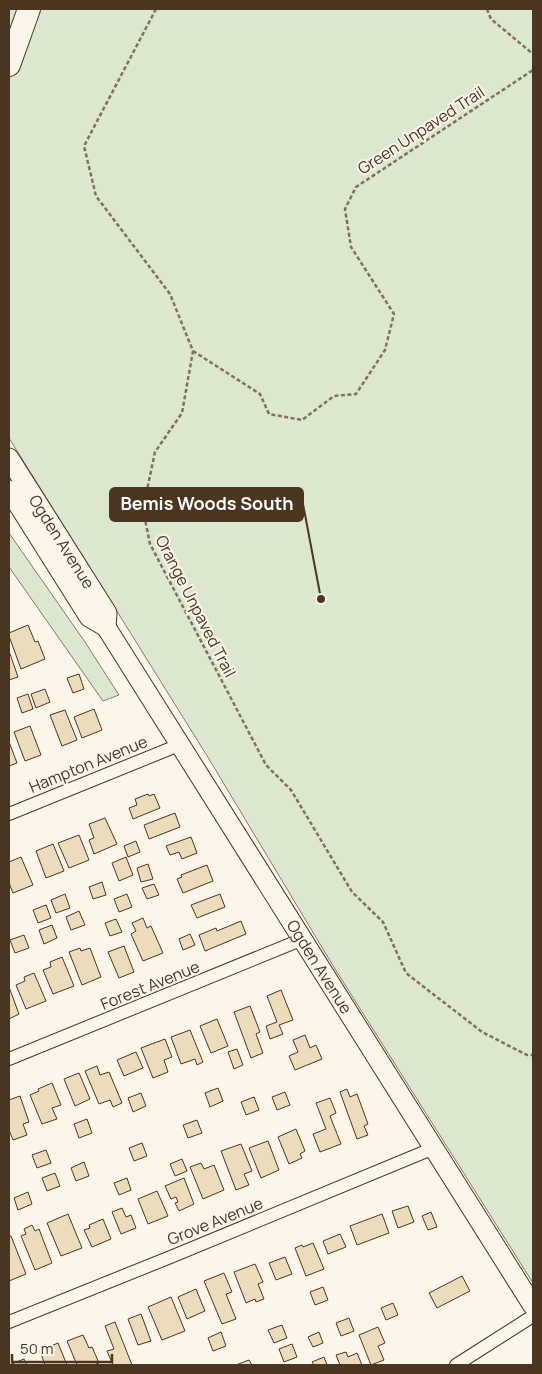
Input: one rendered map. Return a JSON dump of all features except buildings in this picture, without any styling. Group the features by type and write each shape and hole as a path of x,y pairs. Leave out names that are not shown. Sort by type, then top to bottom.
{"highway":[{"path":"9,64 29,9"}],"main road":[{"name":"Ogden Avenue","path":"9,458 106,613 106,627"},
{"name":"Ogden Avenue","path":"9,490 89,617 106,627 533,1306"}],"street":[{"name":"Hampton Avenue","path":"9,814 179,745"},
{"name":"Forest Avenue","path":"9,1059 303,939"},
{"name":"Grove Avenue","path":"9,1322 434,1148"},
{"path":"456,1365 533,1316"}],"path":[{"path":"156,9 84,146 96,196 170,294 193,351"},
{"path":"487,9 491,20 533,54"},
{"name":"Green Unpaved Trail","path":"193,351 260,394 269,414 302,420 334,396 356,394 385,350 394,314 351,247 345,209 356,187 533,70"},
{"name":"Orange Unpaved Trail","path":"193,351 182,413 156,452 143,510 150,544 266,765 291,790 352,892 383,922 406,973 482,1032 527,1055 533,1055"}],"green space":[{"path":"9,9 533,9 533,1283 335,969 209,759 9,438"},
{"path":"9,533 85,642 119,695 103,701 9,567"}],"place":[{"name":"Bemis Woods South","path":"321,599"}]}
